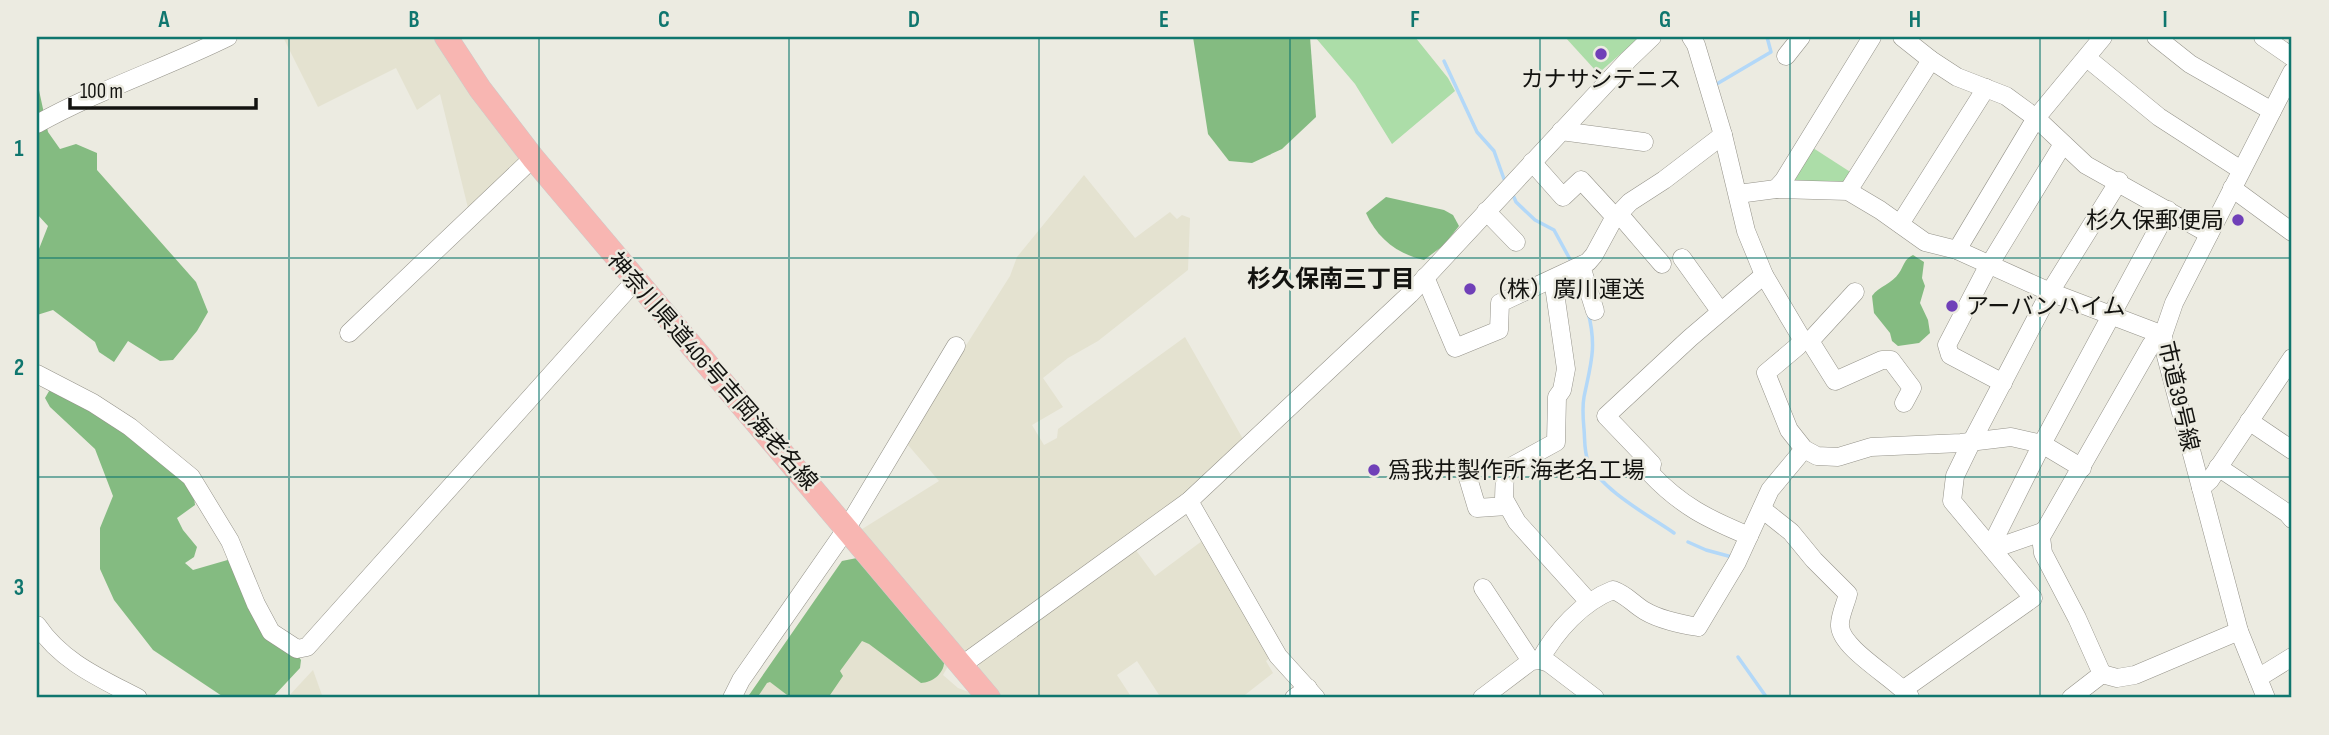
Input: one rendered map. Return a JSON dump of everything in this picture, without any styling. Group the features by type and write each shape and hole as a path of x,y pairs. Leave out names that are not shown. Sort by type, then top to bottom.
{"main road":[{"name":"神奈川県道406号吉岡海老名線","path":"446,37 480,89 533,158 989,698"}],"street":[{"path":"37,124 109,88 156,71 228,37"},
{"path":"962,665 1189,501 1425,277 1652,37"},
{"path":"1691,37 1696,45 1723,135 1746,231 1765,275 1835,381 1882,360 1891,360 1912,388 1904,403"},
{"path":"1786,57 1801,37"},
{"path":"1776,189 1872,37"},
{"path":"1902,37 1957,77 2006,96 2036,118 2086,165 2119,181 2209,234"},
{"path":"1957,250 2036,118 2104,37"},
{"path":"2156,37 2190,64 2272,111"},
{"path":"2263,37 2292,57"},
{"path":"2087,58 2159,117 2241,170"},
{"path":"1848,191 1931,60"},
{"name":"市道39号線","path":"2266,698 2239,631 2166,356 2163,335 2174,303 2292,72"},
{"path":"1900,224 1986,88"},
{"path":"1561,131 1644,142"},
{"path":"1425,277 1455,348 1499,330 1500,303 1581,266 1594,255 1617,216 1630,202 1723,135"},
{"path":"2003,383 1950,355 1947,345 1990,264 2063,144"},
{"path":"349,333 533,158"},
{"path":"1532,162 1563,197 1581,180 1661,264"},
{"path":"1762,509 1791,533 1848,594 1840,626 1843,636 1907,694 1930,670 2033,598 1952,501 1955,476 2050,292 2119,181"},
{"path":"2232,188 2292,232"},
{"path":"1738,194 1776,189 1848,191 1925,242 1957,250 2050,292 2163,335 2151,345 2082,468 2042,532 2043,553 2102,674 2116,678 2135,675 2239,631"},
{"path":"1993,549 2042,443 2168,210"},
{"path":"1486,211 1516,242"},
{"path":"1682,258 1720,311"},
{"path":"1581,266 1595,311"},
{"path":"1749,536 1693,511 1672,495 1650,473 1652,464 1606,415 1720,311 1765,275"},
{"path":"1553,279 1566,369 1562,390 1557,397 1556,442 1505,470 1504,499 1517,522 1589,603"},
{"path":"37,374 93,403 130,427 191,477 230,541 256,604 271,632 302,650 307,648 635,281"},
{"path":"1855,292 1806,340 1766,373 1789,430 1804,449 1817,456 1829,458 1871,447 2011,437 2042,443 2082,468"},
{"path":"732,698 847,528 956,346"},
{"path":"2201,488 2292,358"},
{"path":"2249,421 2292,450"},
{"path":"1482,698 1535,660 1582,607 1613,590 1624,594 1644,611 1698,627 1749,536 1770,489 1804,449"},
{"path":"2218,467 2292,519"},
{"path":"1465,468 1477,508 1507,506"},
{"path":"1189,501 1278,656 1306,695"},
{"path":"1993,549 2042,532"},
{"path":"1483,588 1535,660 1549,663 1595,698"},
{"path":"37,625 50,643 68,657 97,677 138,698"},
{"path":"2258,678 2292,657"},
{"path":"2071,698 2102,674"}],"shaded area":[{"path":"283,37 440,37 522,158 469,212 440,94 417,110 396,68 318,107"},
{"path":"1084,175 1135,238 1170,212 1177,219 1182,215 1190,218 1188,270 1098,341 1068,358 1043,378 1063,407 1032,425 1044,445 1057,438 1058,429 1185,337 1243,439 1186,498 969,653 962,652 859,531 939,481 908,445 927,407 1010,276 1017,257"},
{"path":"1206,538 1274,654 1266,661 1273,673 1241,698 1161,698 1137,661 1117,675 1132,698 1002,698 978,671 979,663 1135,549 1155,576"},
{"path":"857,558 948,666 943,675 976,698 747,698 842,561"},
{"path":"313,670 323,698 287,698"}],"green space":[{"path":"1193,37 1310,37 1316,117 1282,149 1252,163 1229,161 1208,134"},
{"path":"1315,37 1415,37 1448,78 1455,91 1392,144 1355,84"},
{"name":"カナサシテニス","path":"1565,37 1640,37 1601,71 1596,71"},
{"path":"37,81 48,132 60,149 76,144 97,153 97,170 196,282 208,312 197,331 173,360 160,361 128,341 114,362 99,352 95,342 53,310 37,315 37,254 48,226 37,214"},
{"path":"1810,146 1855,175 1849,184 1792,184"},
{"path":"1386,197 1444,210 1453,215 1459,226 1444,245 1424,260 1405,254 1382,237 1366,213"},
{"path":"1913,255 1924,262 1922,278 1925,286 1920,303 1928,320 1930,333 1919,343 1898,346 1874,313 1872,296 1896,277"},
{"path":"52,386 153,442 192,480 195,505 177,518 197,547 194,557 185,563 193,570 231,559 271,630 294,650 301,660 300,668 272,698 225,698 153,650 114,600 100,569 100,528 113,496 95,449 50,407 45,398"},
{"path":"857,558 944,661 940,673 921,683 862,641 840,671 843,676 828,698 791,698 770,682 757,698 747,698 842,561"}],"waterway":[{"path":"1715,85 1771,52 1767,37"},
{"path":"1444,61 1477,132 1494,151 1504,179"},
{"path":"1513,195 1516,202 1535,220 1554,230 1572,263"},
{"path":"1588,312 1593,345 1583,409 1588,461 1594,472 1614,492 1674,533"},
{"path":"1688,542 1732,557"},
{"path":"1738,657 1767,698"}],"place":[{"name":"カナサシテニス","path":"1601,54"},
{"name":"杉久保郵便局","path":"2238,220"},
{"name":"（株）廣川運送","path":"1470,289"},
{"name":"アーバンハイム","path":"1952,306"},
{"name":"爲我井製作所 海老名工場","path":"1374,470"}],"district":[{"name":"杉久保南三丁目","path":"1331,279"}]}
